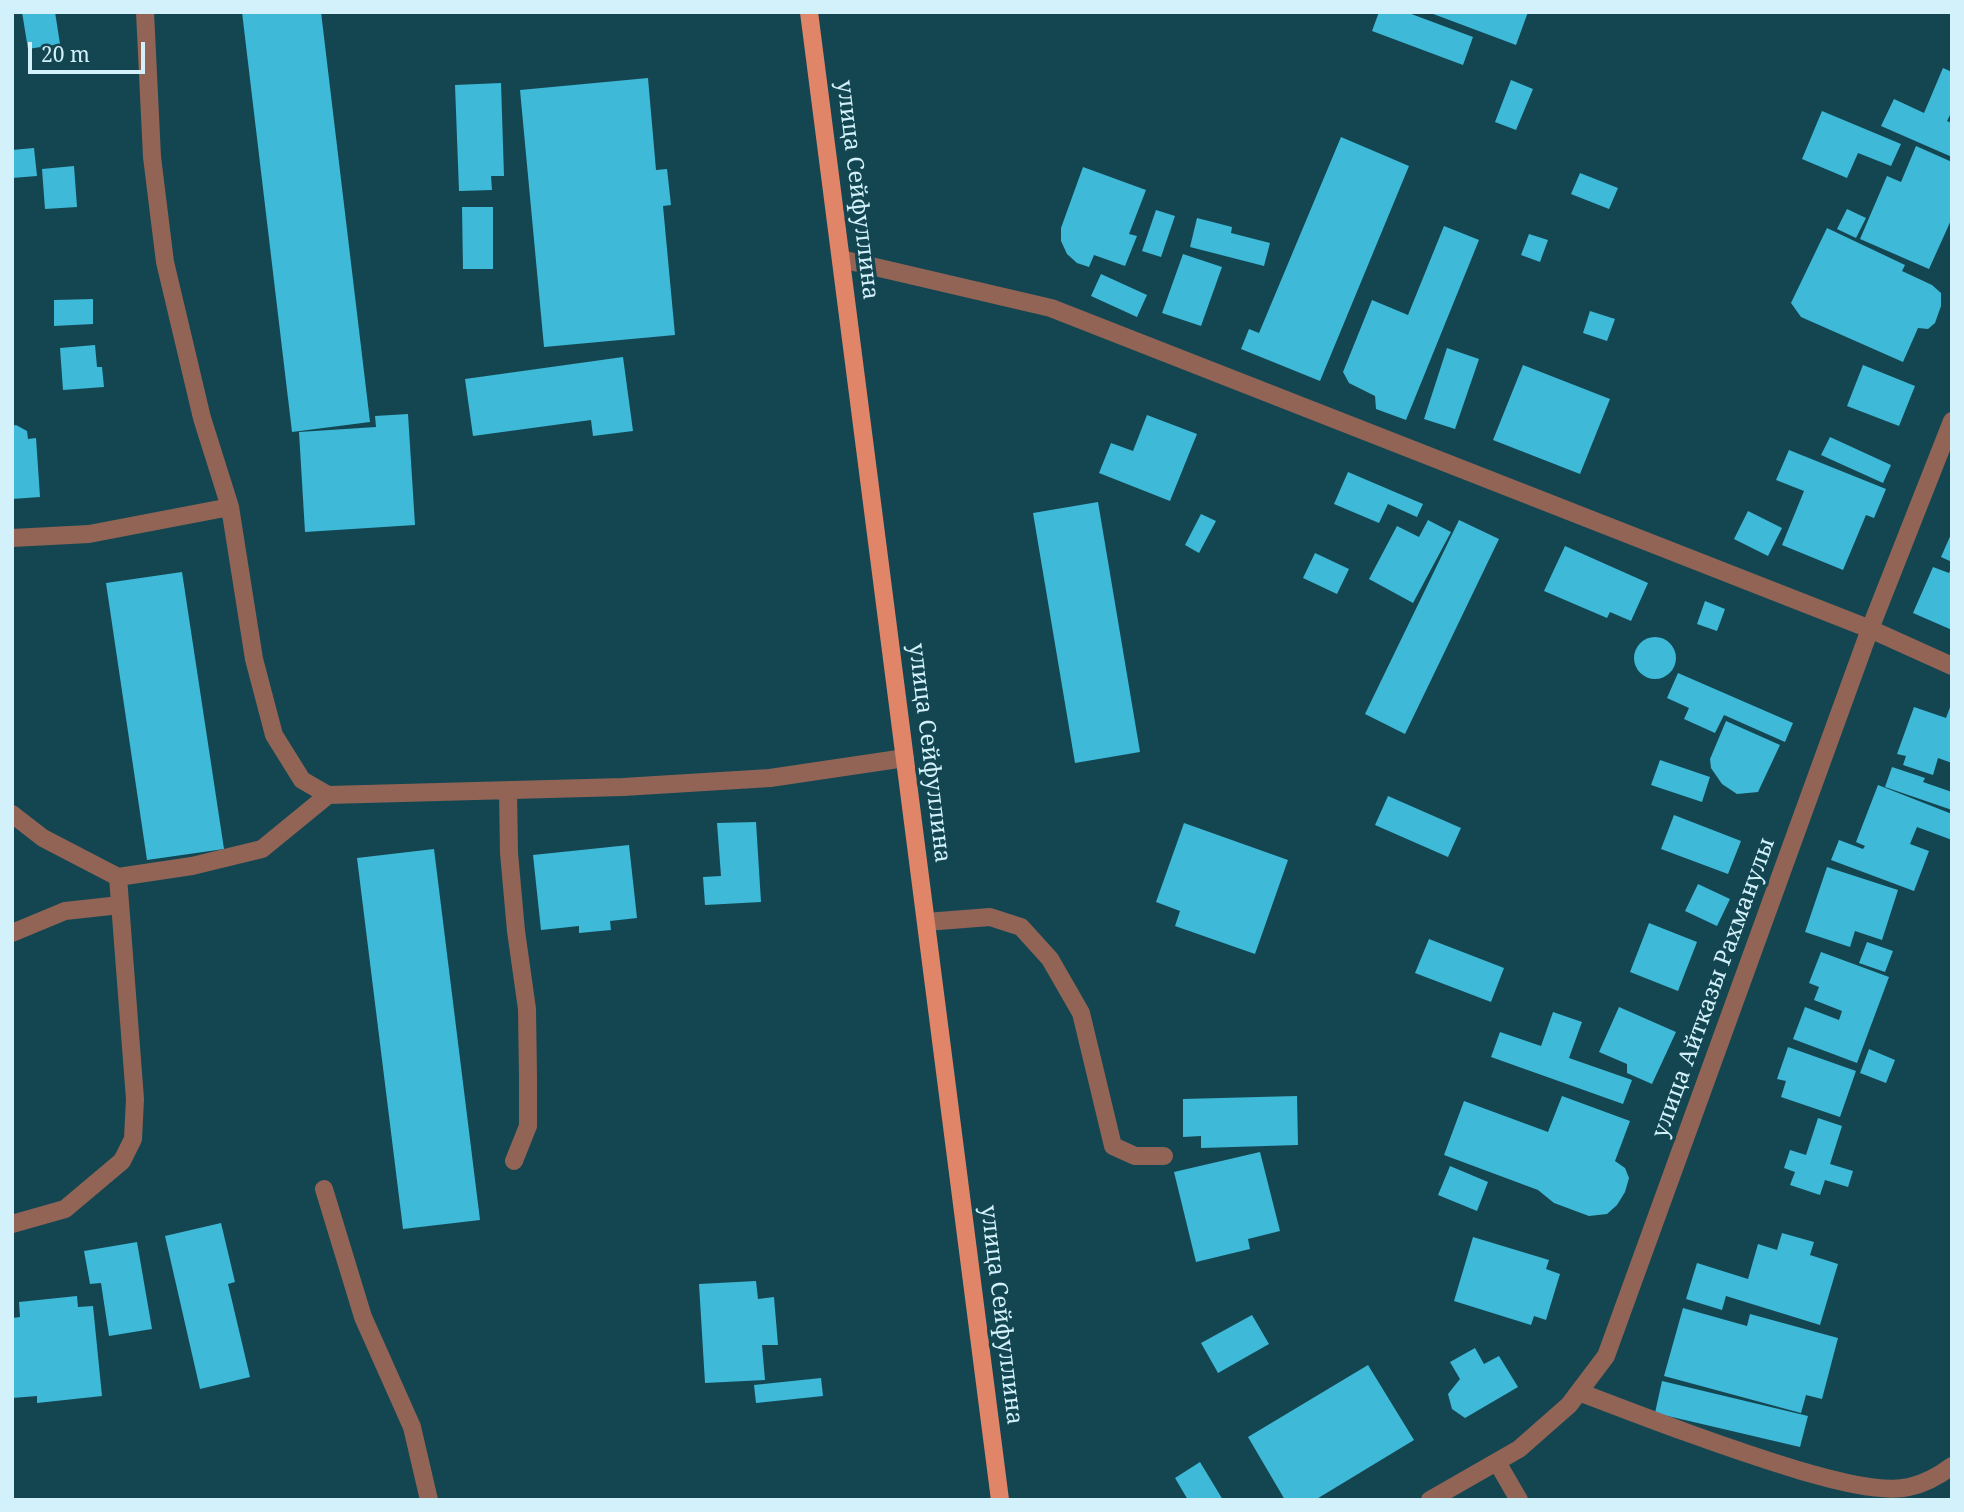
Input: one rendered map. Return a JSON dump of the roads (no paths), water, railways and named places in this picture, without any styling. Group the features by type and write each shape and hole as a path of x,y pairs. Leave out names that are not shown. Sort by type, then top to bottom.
{"main road":[{"name":"улица Сейфуллина","path":"810,12 1000,1500"}],"street":[{"path":"145,12 152,157 165,262 202,418 230,507 254,659 274,735 302,780 328,795 623,787 769,778 905,758"},
{"path":"841,259 1051,308 1870,629 1952,666"},
{"name":"улица Айтказы Рахманулы","path":"1430,1500 1520,1449 1569,1405 1606,1356 1870,629 1952,421"},
{"path":"12,538 89,534 230,507"},
{"path":"508,790 509,853 527,1009 528,1064 528,1126 514,1161"},
{"path":"12,814 43,838 118,877 192,866 262,849 328,795"},
{"path":"12,1224 65,1209 122,1161 134,1139 135,1099 118,877"},
{"path":"12,933 65,911 120,905"},
{"path":"926,922 990,917 1021,927 1050,959 1082,1013 1114,1146 1135,1156 1164,1156"},
{"path":"324,1189 363,1317 412,1427 429,1500"},
{"path":"1579,1392 1728,1449 1837,1481 1874,1487 1908,1488 1952,1466"},
{"path":"1497,1462 1519,1500"}]}
